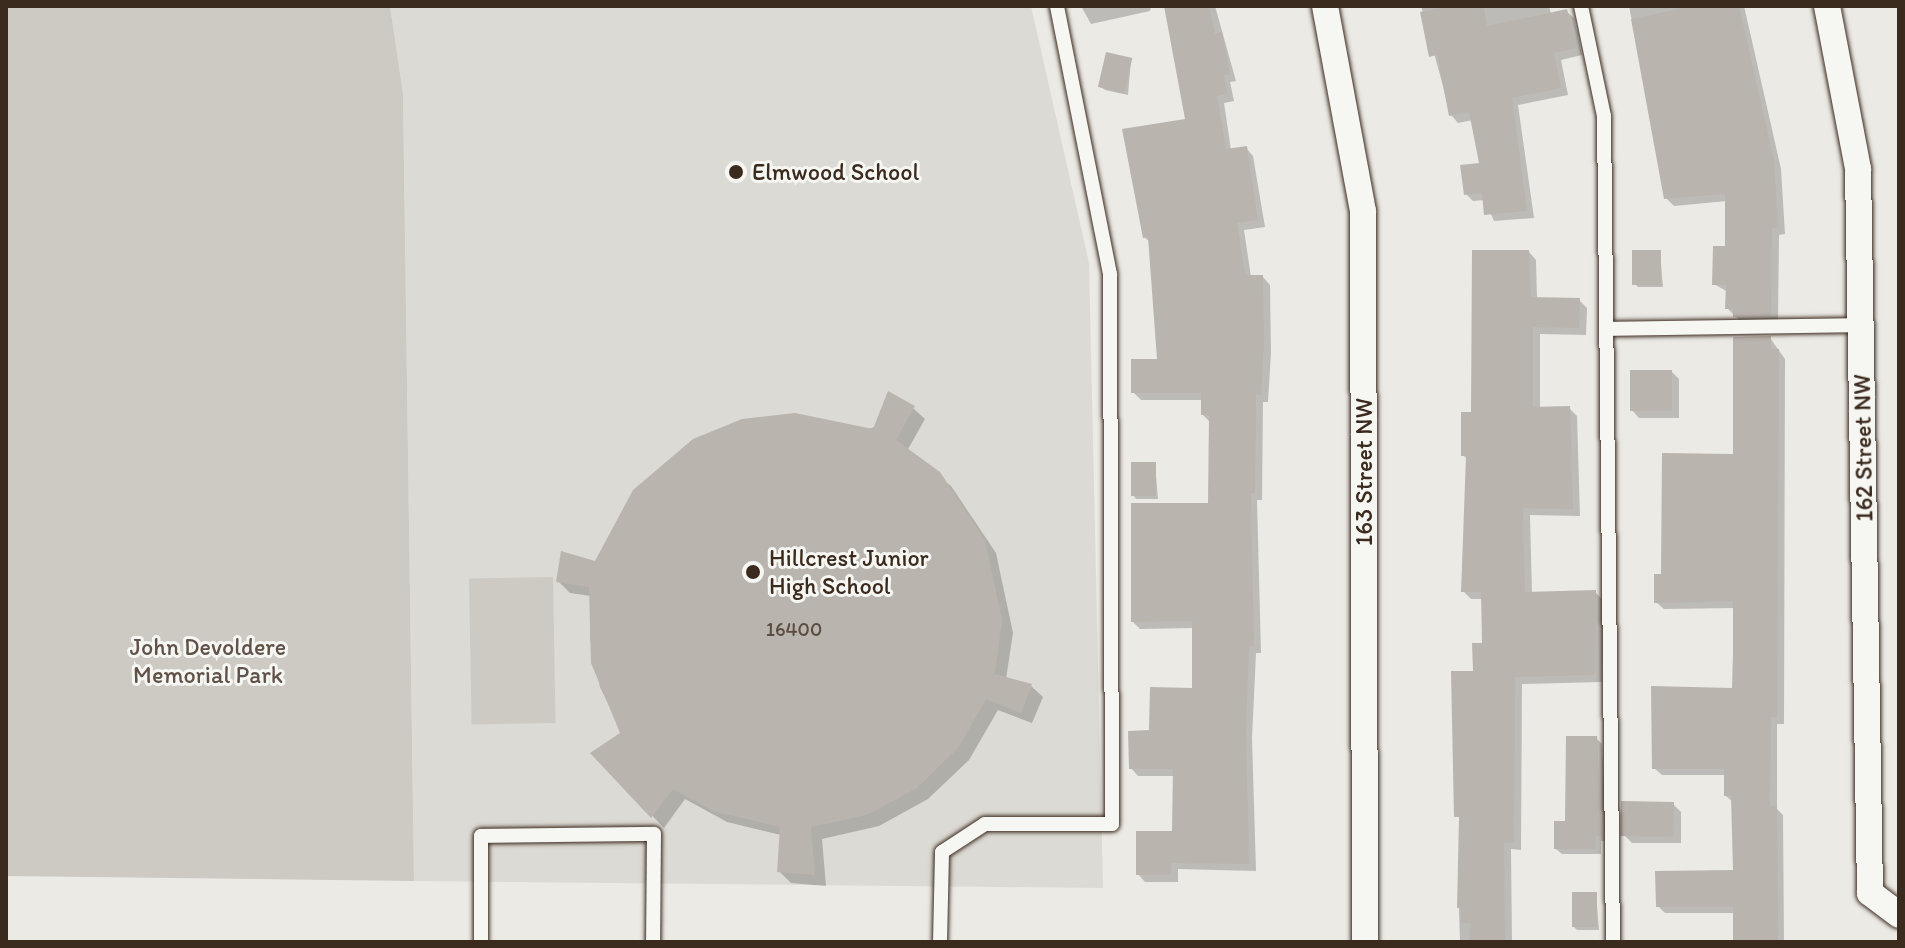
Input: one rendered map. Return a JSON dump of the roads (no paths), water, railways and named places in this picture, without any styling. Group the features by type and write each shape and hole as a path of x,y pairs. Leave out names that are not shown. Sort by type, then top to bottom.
{"street":[{"name":"163 Street NW","path":"1325,6 1363,211 1365,942"},
{"name":"162 Street NW","path":"1827,6 1858,169 1870,893 1899,915"}],"lane":[{"path":"940,942 942,852 985,824 1112,824 1110,274 1057,6"},
{"path":"1581,6 1604,116 1613,942"},
{"path":"1607,329 1861,325"},
{"path":"481,942 481,836 654,834 653,942"}],"place":[{"name":"Elmwood School","path":"736,172"},
{"name":"Hillcrest Junior High School","path":"753,572"}],"park label":[{"name":"John Devoldere Memorial Park","path":"208,661"}]}
